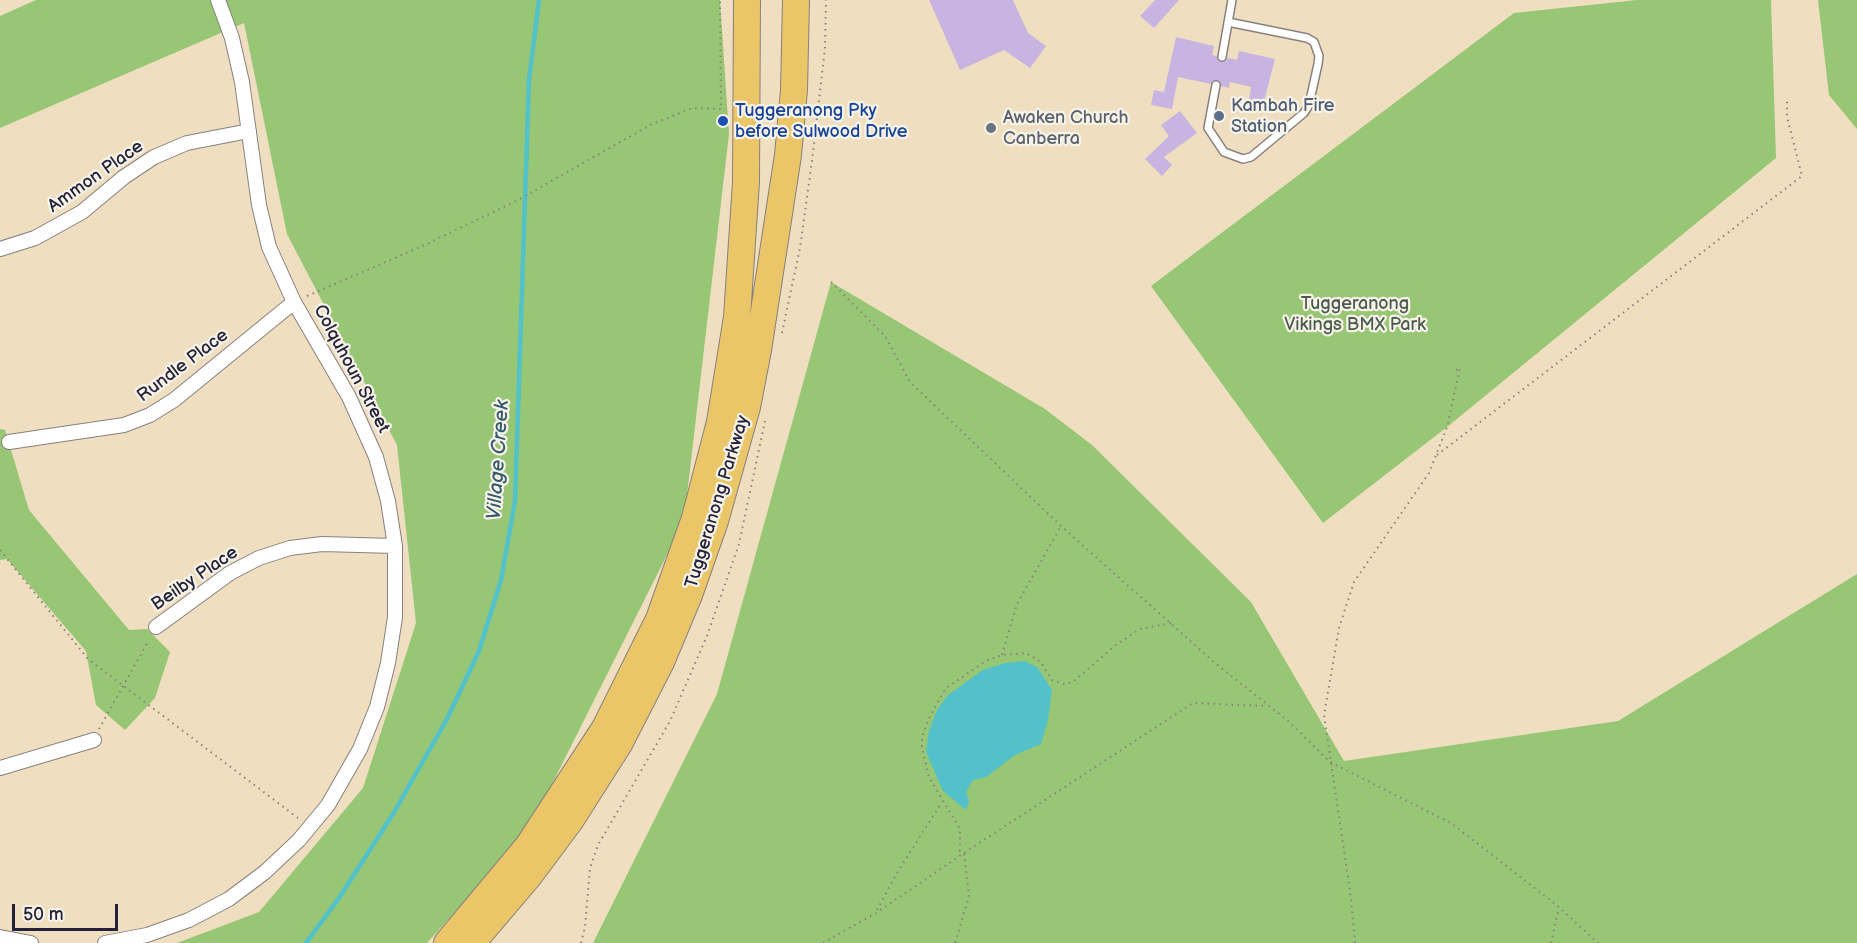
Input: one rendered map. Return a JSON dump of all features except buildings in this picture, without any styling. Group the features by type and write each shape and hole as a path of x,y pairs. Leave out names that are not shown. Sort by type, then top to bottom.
{"highway":[{"name":"Tuggeranong Parkway","path":"447,943 528,846 605,728 659,619 695,518 720,422 737,317 746,170 747,0"},
{"name":"Tuggeranong Parkway","path":"472,943 529,876 570,821 619,744 661,662 690,596 747,407 758,350 788,155 794,90 796,0"}],"street":[{"name":"Colquhoun Street","path":"105,943 147,935 189,920 229,899 265,872 310,827 339,788 360,749 377,707 388,663 395,617 395,546 388,501 368,436 349,397 294,302 269,247 259,205 249,131 232,38 218,0"},
{"name":"Ammon Place","path":"0,249 34,238 82,213 124,177 154,157 187,142 249,131"},
{"name":"Rundle Place","path":"9,442 124,425 150,415 174,400 294,302"},
{"name":"Beilby Place","path":"156,627 231,573 260,558 290,549 322,544 395,546"},
{"path":"0,768 94,740"},
{"path":"0,937 31,943"}],"lane":[{"path":"1222,57 1232,0"},
{"path":"1216,85 1208,128 1224,152 1243,159 1251,156 1304,113 1309,105 1318,64 1319,56 1314,42 1307,38 1228,22"}],"path":[{"path":"294,302 425,245 518,200 651,124 693,108 721,109 720,0"},
{"path":"1435,456 1802,176 1787,117 1787,100"},
{"path":"831,282 885,336 910,382 1061,526 1266,706 1287,720 1330,762 1451,823 1559,907 1598,943"},
{"path":"1355,943 1351,898 1324,715 1339,628 1354,582 1429,473 1447,427 1460,368 1454,371"},
{"path":"1002,655 1017,604 1061,526"},
{"path":"0,550 88,659 310,827"},
{"path":"955,943 969,896 964,853 960,851 960,829 949,807 942,801 929,777 922,748 922,737 937,700 957,678 975,666 1002,655 1026,653 1040,661 1052,680 1064,684 1073,682 1117,644 1140,629 1171,623"},
{"path":"94,740 156,627"},
{"path":"823,943 876,913 1192,703 1266,706"},
{"path":"876,913 897,873 942,801"},
{"path":"1551,943 1559,907"}],"green space":[{"path":"36,0 720,0 729,134 684,521 529,830 427,943 177,943 259,912 363,788 416,623 397,445 287,234 244,23 0,128 0,16"},
{"name":"Tuggeranong Vikings BMX Park","path":"1637,0 1771,0 1776,158 1447,427 1323,523 1151,286 1514,13"},
{"path":"1818,0 1857,0 1857,129 1829,95"},
{"path":"831,282 1045,409 1092,445 1251,602 1344,761 1618,721 1857,574 1857,943 593,943 717,694"},
{"path":"0,429 5,430 29,510 129,630 147,629 170,652 155,698 125,730 96,705 86,651 7,559 0,560"}],"water":[{"path":"1025,661 1037,667 1052,690 1048,720 1041,744 1015,755 986,777 973,780 966,792 969,801 966,810 943,791 926,752 929,731 937,710 948,695 983,670 1005,663"}],"waterway":[{"name":"Village Creek","path":"306,943 339,898 393,814 447,719 479,651 501,580 515,501 529,80 539,0"}],"place":[{"name":"Kambah Fire Station","path":"1219,116"},
{"name":"Tuggeranong Pky before Sulwood Drive","path":"723,121"},
{"name":"Awaken Church Canberra","path":"991,128"}]}
